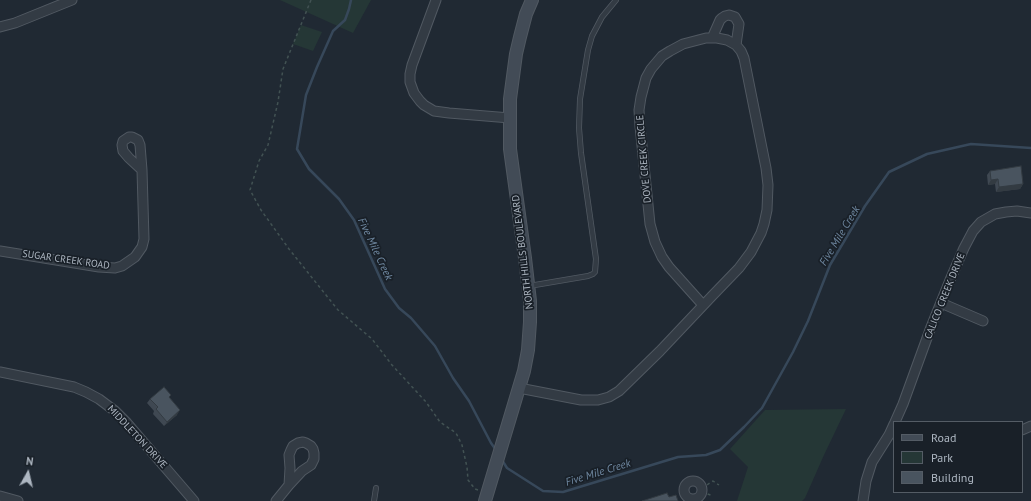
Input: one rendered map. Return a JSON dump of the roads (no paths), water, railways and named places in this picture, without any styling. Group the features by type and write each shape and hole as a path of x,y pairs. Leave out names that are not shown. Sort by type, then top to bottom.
{"street":[{"path":"0,27 15,23 72,0"},
{"path":"436,0 412,65 410,82 414,93 424,105 434,110 449,113 510,118"},
{"name":"NORTH HILLS BOULEVARD","path":"486,498 524,371 528,350 530,301 512,168 510,99 516,54 526,14 532,0"},
{"path":"519,388 580,400 598,400 619,391 739,268 751,252 761,233 767,210 768,185 744,58 736,45 739,24 735,17 726,16 722,18 712,38"},
{"name":"DOVE CREEK CIRCLE","path":"703,305 669,267 662,257 655,242 650,224 639,110 646,78 651,69 662,56 670,50 694,40 712,38 727,40 736,45"},
{"name":"SUGAR CREEK ROAD","path":"0,251 99,267 115,268 122,266 135,257 142,247 144,239 142,170"},
{"name":"CALICO CREEK DRIVE","path":"896,421 941,303 964,248 973,231 981,222 995,214 1017,211 1031,213"},
{"path":"941,303 983,321"},
{"name":"MIDDLETON DRIVE","path":"0,372 74,387 106,403 127,423 194,501"},
{"name":"CALICO CREEK DRIVE","path":"863,501 866,481 872,462 893,428"},
{"path":"690,482 696,482 701,485 702,490 700,497 695,500 686,497 684,491 685,486 690,482"},
{"path":"276,501 289,485"},
{"path":"0,496 18,501"}],"lane":[{"path":"528,286 588,276 595,272 596,259 581,153 579,128 580,99 588,50 592,36 598,23 616,0"},
{"path":"374,501 376,488"}],"waterway":[{"name":"Five Mile Creek","path":"351,0 345,20 333,31 306,95 297,149 309,169 339,199 354,220 385,289 399,308 411,318 435,346 453,378 469,401 496,450"},
{"name":"Five Mile Creek","path":"502,460 507,468 543,491 563,492 678,457 706,455 720,450 762,408 793,352 808,321 830,265 865,206 889,172 927,154 971,144 1031,148"}]}
